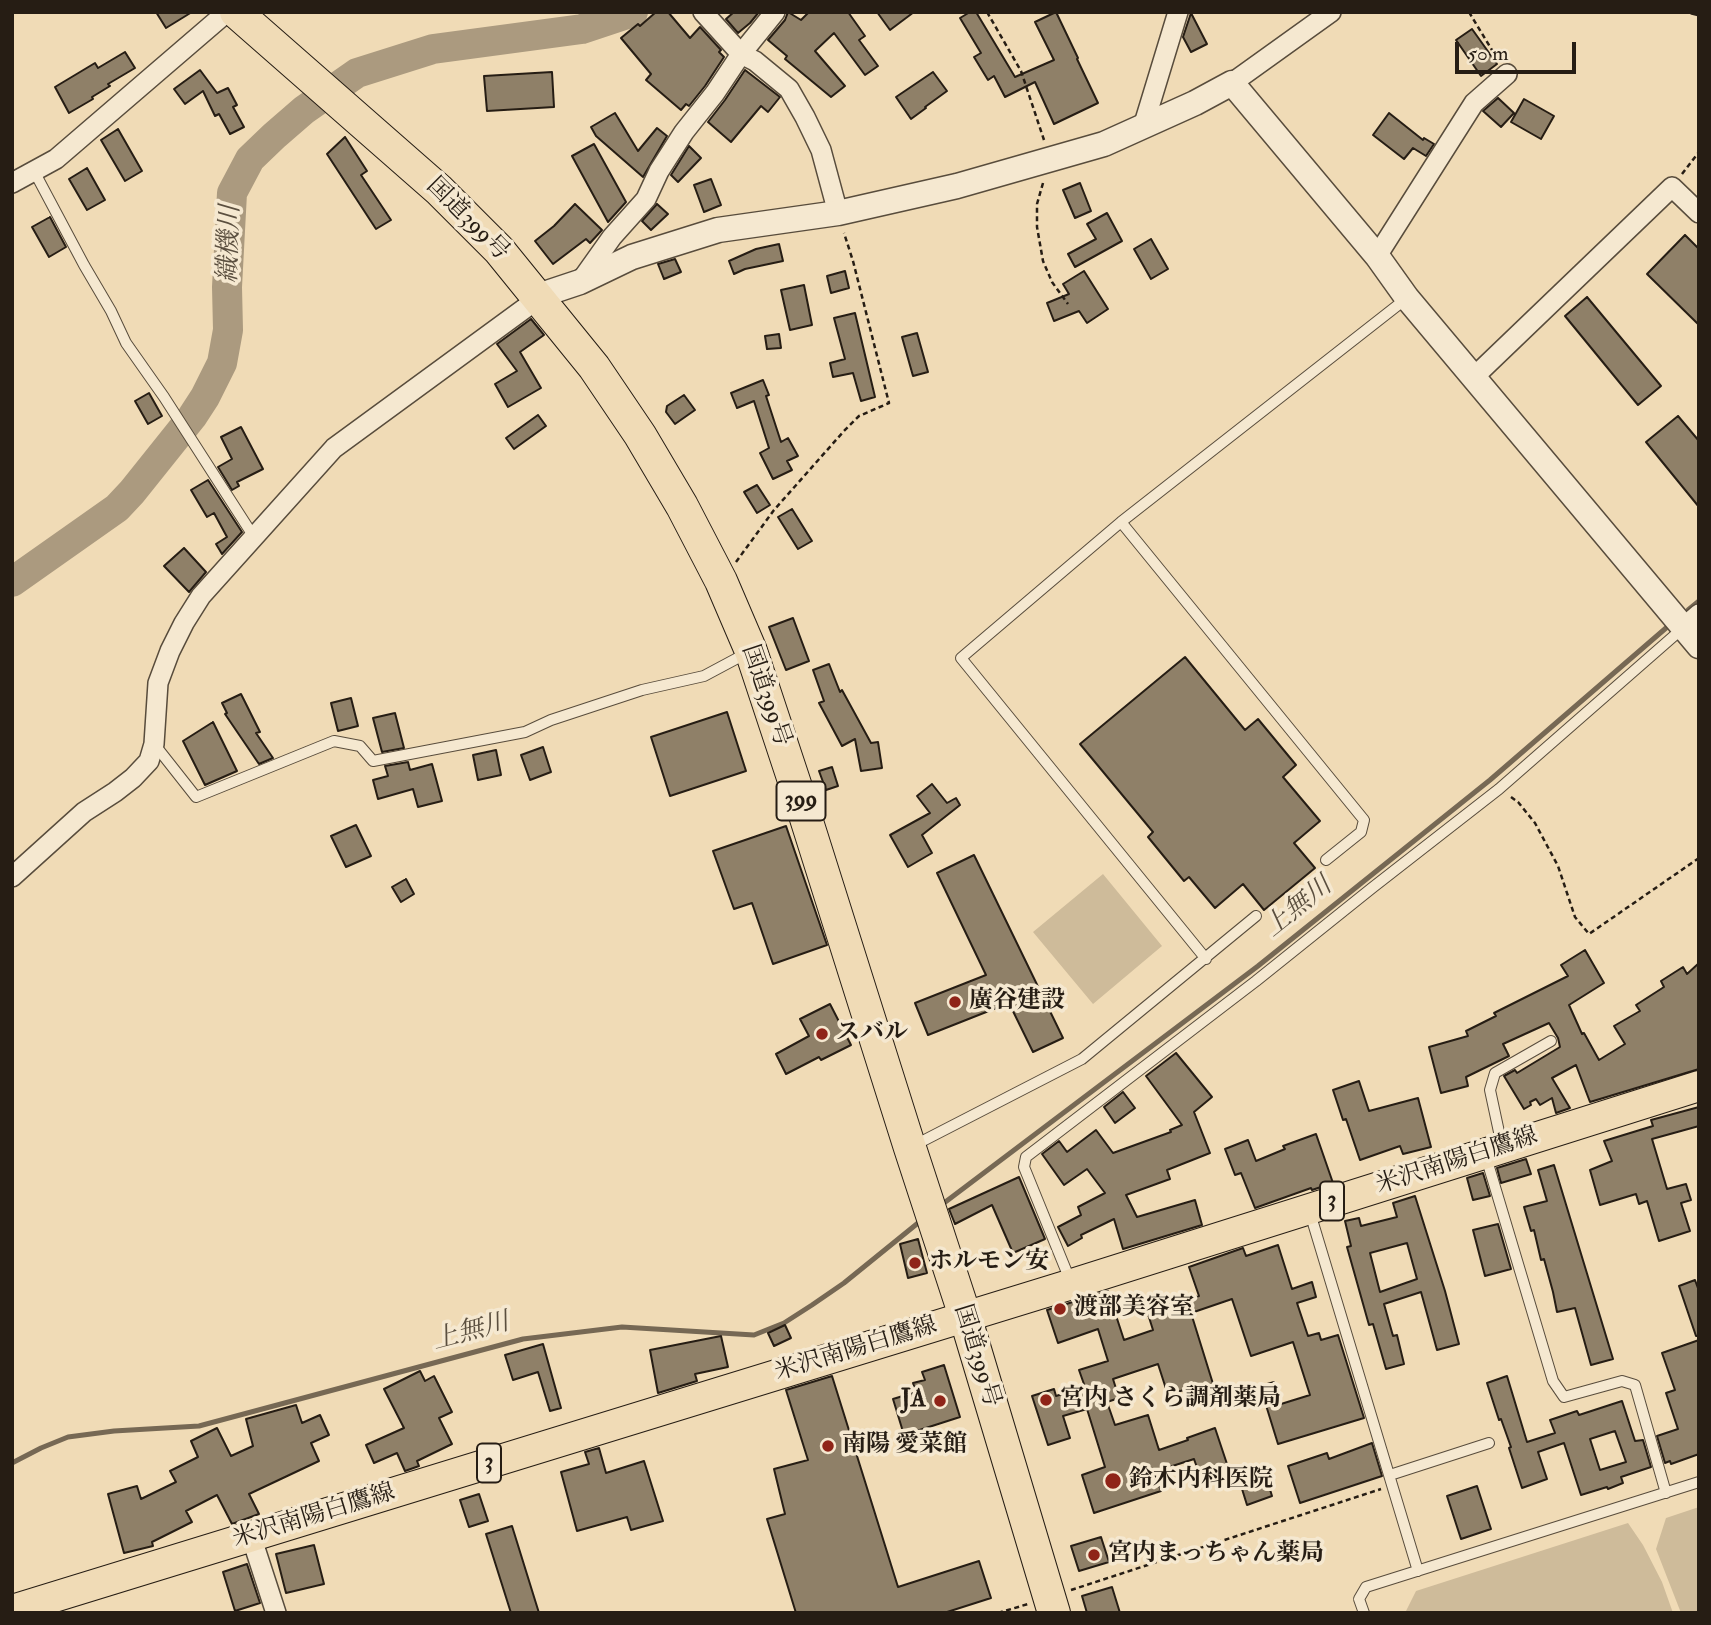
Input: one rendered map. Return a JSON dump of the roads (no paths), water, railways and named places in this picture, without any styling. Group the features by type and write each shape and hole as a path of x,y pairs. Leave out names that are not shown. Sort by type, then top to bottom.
{"highway":[{"name":"国道399号","path":"236,12 439,190 499,250 594,367 640,435 682,506 721,581 751,651 798,793 965,1317 1052,1605"}],"main road":[{"name":"米沢南陽白鷹線","path":"12,1610 1072,1284 1699,1086"}],"street":[{"path":"12,183 56,159 228,12"},
{"path":"703,12 741,54 755,61 789,89 821,150 838,213"},
{"path":"580,282 612,237 646,199 659,171 684,132 775,12"},
{"path":"1143,127 1178,12"},
{"path":"12,877 84,812 133,778 149,761 154,744 158,683 184,623 201,596 334,448 538,296 580,282 632,257 718,230 838,213 957,186 1104,144 1195,103 1232,83 1331,12"},
{"path":"1377,256 1474,103 1507,74"},
{"path":"1232,83 1474,377 1694,629"},
{"path":"1474,377 1672,187 1699,213"},
{"path":"251,1536 275,1613"}],"lane":[{"path":"34,171 126,343 254,537"},
{"path":"1206,959 961,658 1121,522 1408,298"},
{"path":"1121,522 1364,820 1361,832 1326,860"},
{"path":"1072,1284 1024,1167 1026,1157 1256,981 1499,789 1694,629"},
{"path":"154,744 196,797 334,741 360,746 373,761 525,732 551,720 642,690 704,676 751,651"},
{"path":"910,1148 1082,1059 1256,916"},
{"path":"1550,1041 1496,1073 1490,1090 1494,1150 1553,1381 1564,1397 1622,1381 1635,1385 1666,1493"},
{"path":"1309,1209 1418,1571"},
{"path":"1391,1480 1489,1443"},
{"path":"1364,1613 1359,1599 1366,1587 1699,1482"}],"waterway":[{"name":"織機川","path":"12,582 117,508 192,417 205,397 222,363 228,330 227,287 232,193 250,159 274,136 304,110 357,73 433,49 582,29 633,12"},
{"name":"上無川","path":"1688,610 1699,601"},
{"name":"上無川","path":"944,1203 1258,966 1490,780 1666,628"},
{"name":"上無川","path":"12,1463 68,1437 114,1431 199,1426 523,1339 622,1327 754,1335 784,1323 812,1305 844,1283 918,1223"}],"railway":[{"path":"1691,12 1699,14"}],"place":[{"name":"廣谷建設","path":"955,1002"},
{"name":"スバル","path":"822,1034"},
{"name":"ホルモン安","path":"915,1263"},
{"name":"渡部美容室","path":"1060,1309"},
{"name":"宮内 さくら調剤薬局","path":"1046,1400"},
{"name":"JA","path":"940,1401"},
{"name":"南陽 愛菜館","path":"828,1446"},
{"name":"鈴木内科医院","path":"1113,1481"},
{"name":"宮内まっちゃん薬局","path":"1094,1555"}]}
